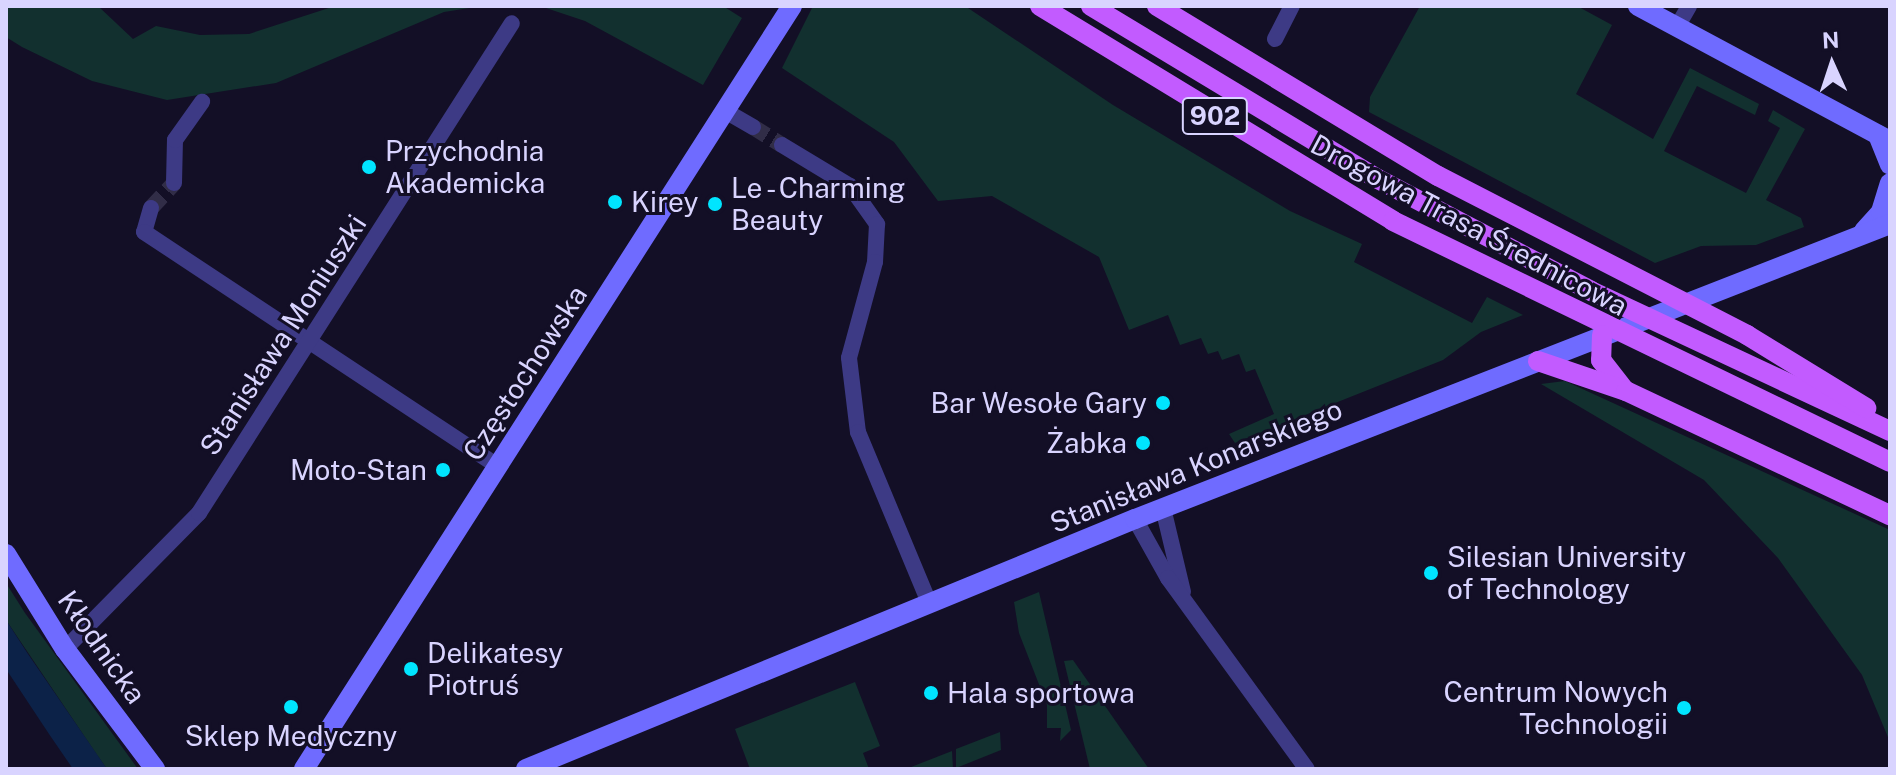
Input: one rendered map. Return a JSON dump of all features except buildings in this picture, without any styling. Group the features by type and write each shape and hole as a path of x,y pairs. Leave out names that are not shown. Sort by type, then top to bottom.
{"main road":[{"name":"Drogowa Trasa Średnicowa","path":"1040,6 1393,221 1890,462"},
{"name":"Drogowa Trasa Średnicowa","path":"1091,6 1376,178 1591,291 1890,431"},
{"path":"1157,6 1438,176 1747,335 1890,422"},
{"path":"1602,335 1601,360 1626,391"},
{"path":"1538,361 1626,391 1890,515"}],"street":[{"name":"Częstochowska","path":"304,769 315,760 498,466 792,6"},
{"path":"1275,39 1292,6"},
{"path":"1638,6 1884,138 1890,165"},
{"path":"1677,27 1689,6"},
{"name":"Stanisława Moniuszki","path":"65,649 199,513 312,343 512,23"},
{"path":"174,183 175,140 202,102"},
{"path":"727,112 753,127"},
{"path":"782,145 850,186 877,224 875,262 849,358 858,432 930,605"},
{"path":"1857,237 1881,212 1890,183"},
{"path":"151,208 144,232 498,466"},
{"name":"Stanisława Konarskiego","path":"526,769 1135,519 1890,224"},
{"path":"1163,508 1188,604"},
{"path":"1135,519 1188,604 1307,769"},
{"name":"Kłodnicka","path":"6,554 65,649 155,769"}],"green space":[{"path":"6,6 98,6 133,39 156,26 200,35 249,34 335,6 482,6 444,12 276,83 167,100 92,81 22,47 6,37"},
{"path":"540,6 723,6 742,18 703,85 585,21"},
{"path":"813,6 965,6 1113,105 1290,211 1362,244 1354,262 1472,323 1487,297 1523,315 1481,332 1443,360 1235,443 1229,434 1274,414 1255,369 1246,372 1239,354 1222,360 1218,351 1208,354 1201,338 1180,345 1168,315 1129,330 1099,257 992,196 938,201 894,142 782,68"},
{"path":"1420,6 1577,6 1612,25 1576,94 1653,139 1690,68 1759,104 1755,115 1697,86 1664,151 1746,193 1780,128 1768,121 1773,110 1805,129 1766,200 1801,218 1804,227 1756,245 1701,246 1655,263 1369,112 1370,97"},
{"path":"1565,381 1890,530 1890,742 1862,675 1778,558 1704,480 1541,384"},
{"path":"6,583 138,769 107,769 6,620"},
{"path":"1039,592 1071,730 1060,741 1061,728 1047,728 1047,705 1019,633 1014,602"},
{"path":"1073,660 1149,769 1090,769 1064,661"},
{"path":"855,682 880,746 863,753 869,769 750,769 735,729"},
{"path":"1000,732 1001,750 956,768 956,749"},
{"path":"952,751 953,769 906,769"}],"water":[{"path":"6,620 107,769 73,769 49,734 6,669"}],"tunnel":[{"path":"753,127 782,145"},
{"path":"151,208 174,183"}],"place":[{"name":"Przychodnia Akademicka","path":"369,167"},
{"name":"Kirey","path":"615,202"},
{"name":"Le - Charming Beauty","path":"715,204"},
{"name":"Bar Wesołe Gary","path":"1163,403"},
{"name":"Żabka","path":"1143,443"},
{"name":"Moto-Stan","path":"443,470"},
{"name":"Silesian University of Technology","path":"1431,573"},
{"name":"Delikatesy Piotruś","path":"411,669"},
{"name":"Hala sportowa","path":"931,693"},
{"name":"Sklep Medyczny","path":"291,707"},
{"name":"Centrum Nowych Technologii","path":"1684,708"}]}
